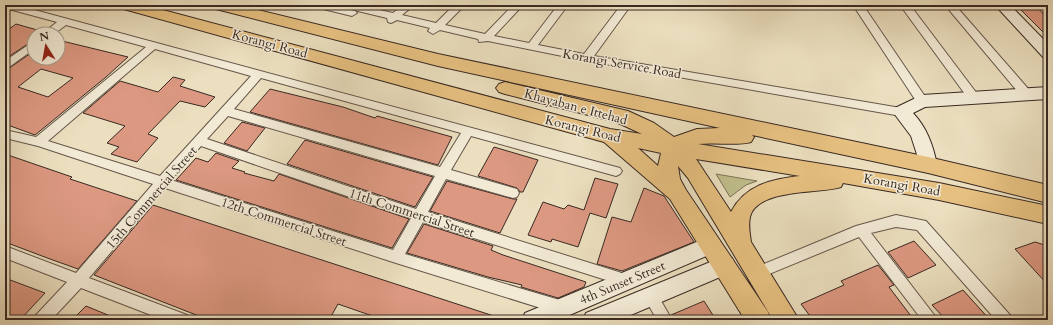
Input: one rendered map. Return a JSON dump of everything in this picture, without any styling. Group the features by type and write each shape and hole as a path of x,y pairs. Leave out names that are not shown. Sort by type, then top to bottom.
{"main road":[{"name":"Korangi Road","path":"126,5 610,136 675,148 926,188 1048,215"},
{"name":"Korangi Road","path":"218,5 438,60 812,139 1048,194"},
{"name":"Khayaban e Ittehad","path":"438,60 500,87 621,116 647,128 675,148 695,172 787,320"},
{"path":"759,320 675,187 668,167 669,155 675,148 691,138 707,134 723,133 769,141 812,139"},
{"path":"610,136 675,187"},
{"path":"675,187 672,171 678,168 687,168 695,172"},
{"path":"741,248 737,230 739,215 744,206 752,199 774,188 825,181 926,188"}],"street":[{"path":"5,5 153,46 260,73 616,171"},
{"name":"Korangi Service Road","path":"318,5 348,7 391,20 435,30 532,46 587,58 901,112"},
{"path":"391,20 409,5"},
{"path":"435,30 460,5"},
{"path":"487,38 518,5"},
{"path":"532,46 563,5"},
{"path":"587,58 626,5"},
{"path":"858,5 922,101"},
{"path":"905,5 974,98"},
{"path":"950,5 1027,95"},
{"path":"1002,5 1048,53"},
{"path":"58,26 65,21"},
{"path":"38,142 153,46"},
{"path":"5,66 26,50"},
{"name":"15th Commercial Street","path":"40,320 79,280 162,182 260,73"},
{"path":"928,165 921,136 910,119 901,112 922,101 1048,94"},
{"path":"226,111 513,193"},
{"path":"396,257 469,130"},
{"name":"12th Commercial Street","path":"8,138 38,142 396,257 549,315"},
{"name":"11th Commercial Street","path":"199,141 419,215 625,280"},
{"path":"757,273 861,230 896,221 921,225 1005,320"},
{"path":"861,230 931,320"},
{"name":"4th Sunset Street","path":"549,315 625,280 711,245"},
{"path":"5,252 182,320"},
{"name":"4th Sunset Street","path":"594,320 725,265"},
{"path":"651,296 665,320"}],"shaded area":[{"path":"716,174 757,181 746,185 730,197"}],"building":[{"path":"1035,5 1048,19 1048,37 1017,6"},
{"path":"16,24 26,27 26,45 5,59 5,32"},
{"path":"66,42 128,57 35,135 5,124 5,71 26,57 26,66 66,66","holes":["41,69 73,78 48,97 18,87"]},
{"path":"173,77 185,80 180,86 215,97 205,107 180,101 148,134 158,138 137,162 111,154 119,147 107,143 125,126 83,113 120,81 158,92"},
{"path":"270,89 343,107 375,118 377,116 452,137 438,165 250,112"},
{"path":"242,122 265,128 247,151 224,143"},
{"path":"305,140 433,177 415,207 287,164"},
{"path":"494,147 538,160 523,192 520,192 517,188 478,176"},
{"path":"216,153 239,161 232,168 245,172 244,173 274,181 279,174 409,219 392,248 176,180 196,158 208,162"},
{"path":"5,154 72,177 70,179 137,201 78,269 5,242"},
{"path":"595,178 618,184 606,218 590,213 578,247 552,239 551,242 528,235 543,202 564,209 568,205 584,210"},
{"path":"447,181 517,199 500,233 430,211"},
{"path":"644,188 664,196 694,242 622,271 597,264 612,217 631,222"},
{"path":"153,205 500,318 499,320 384,320 338,304 329,320 209,320 94,275"},
{"path":"424,224 493,246 491,250 503,255 586,282 584,287 558,298 521,287 522,285 488,277 407,253"},
{"path":"914,241 936,265 908,278 888,252"},
{"path":"1035,242 1048,246 1048,285 1015,249"},
{"path":"878,265 894,285 889,287 914,320 813,320 801,304 844,285 841,281"},
{"path":"5,278 45,293 20,320 5,320"},
{"path":"963,290 990,320 946,320 932,305"},
{"path":"704,301 716,320 673,320 671,315"},
{"path":"86,306 120,320 72,320"}]}
